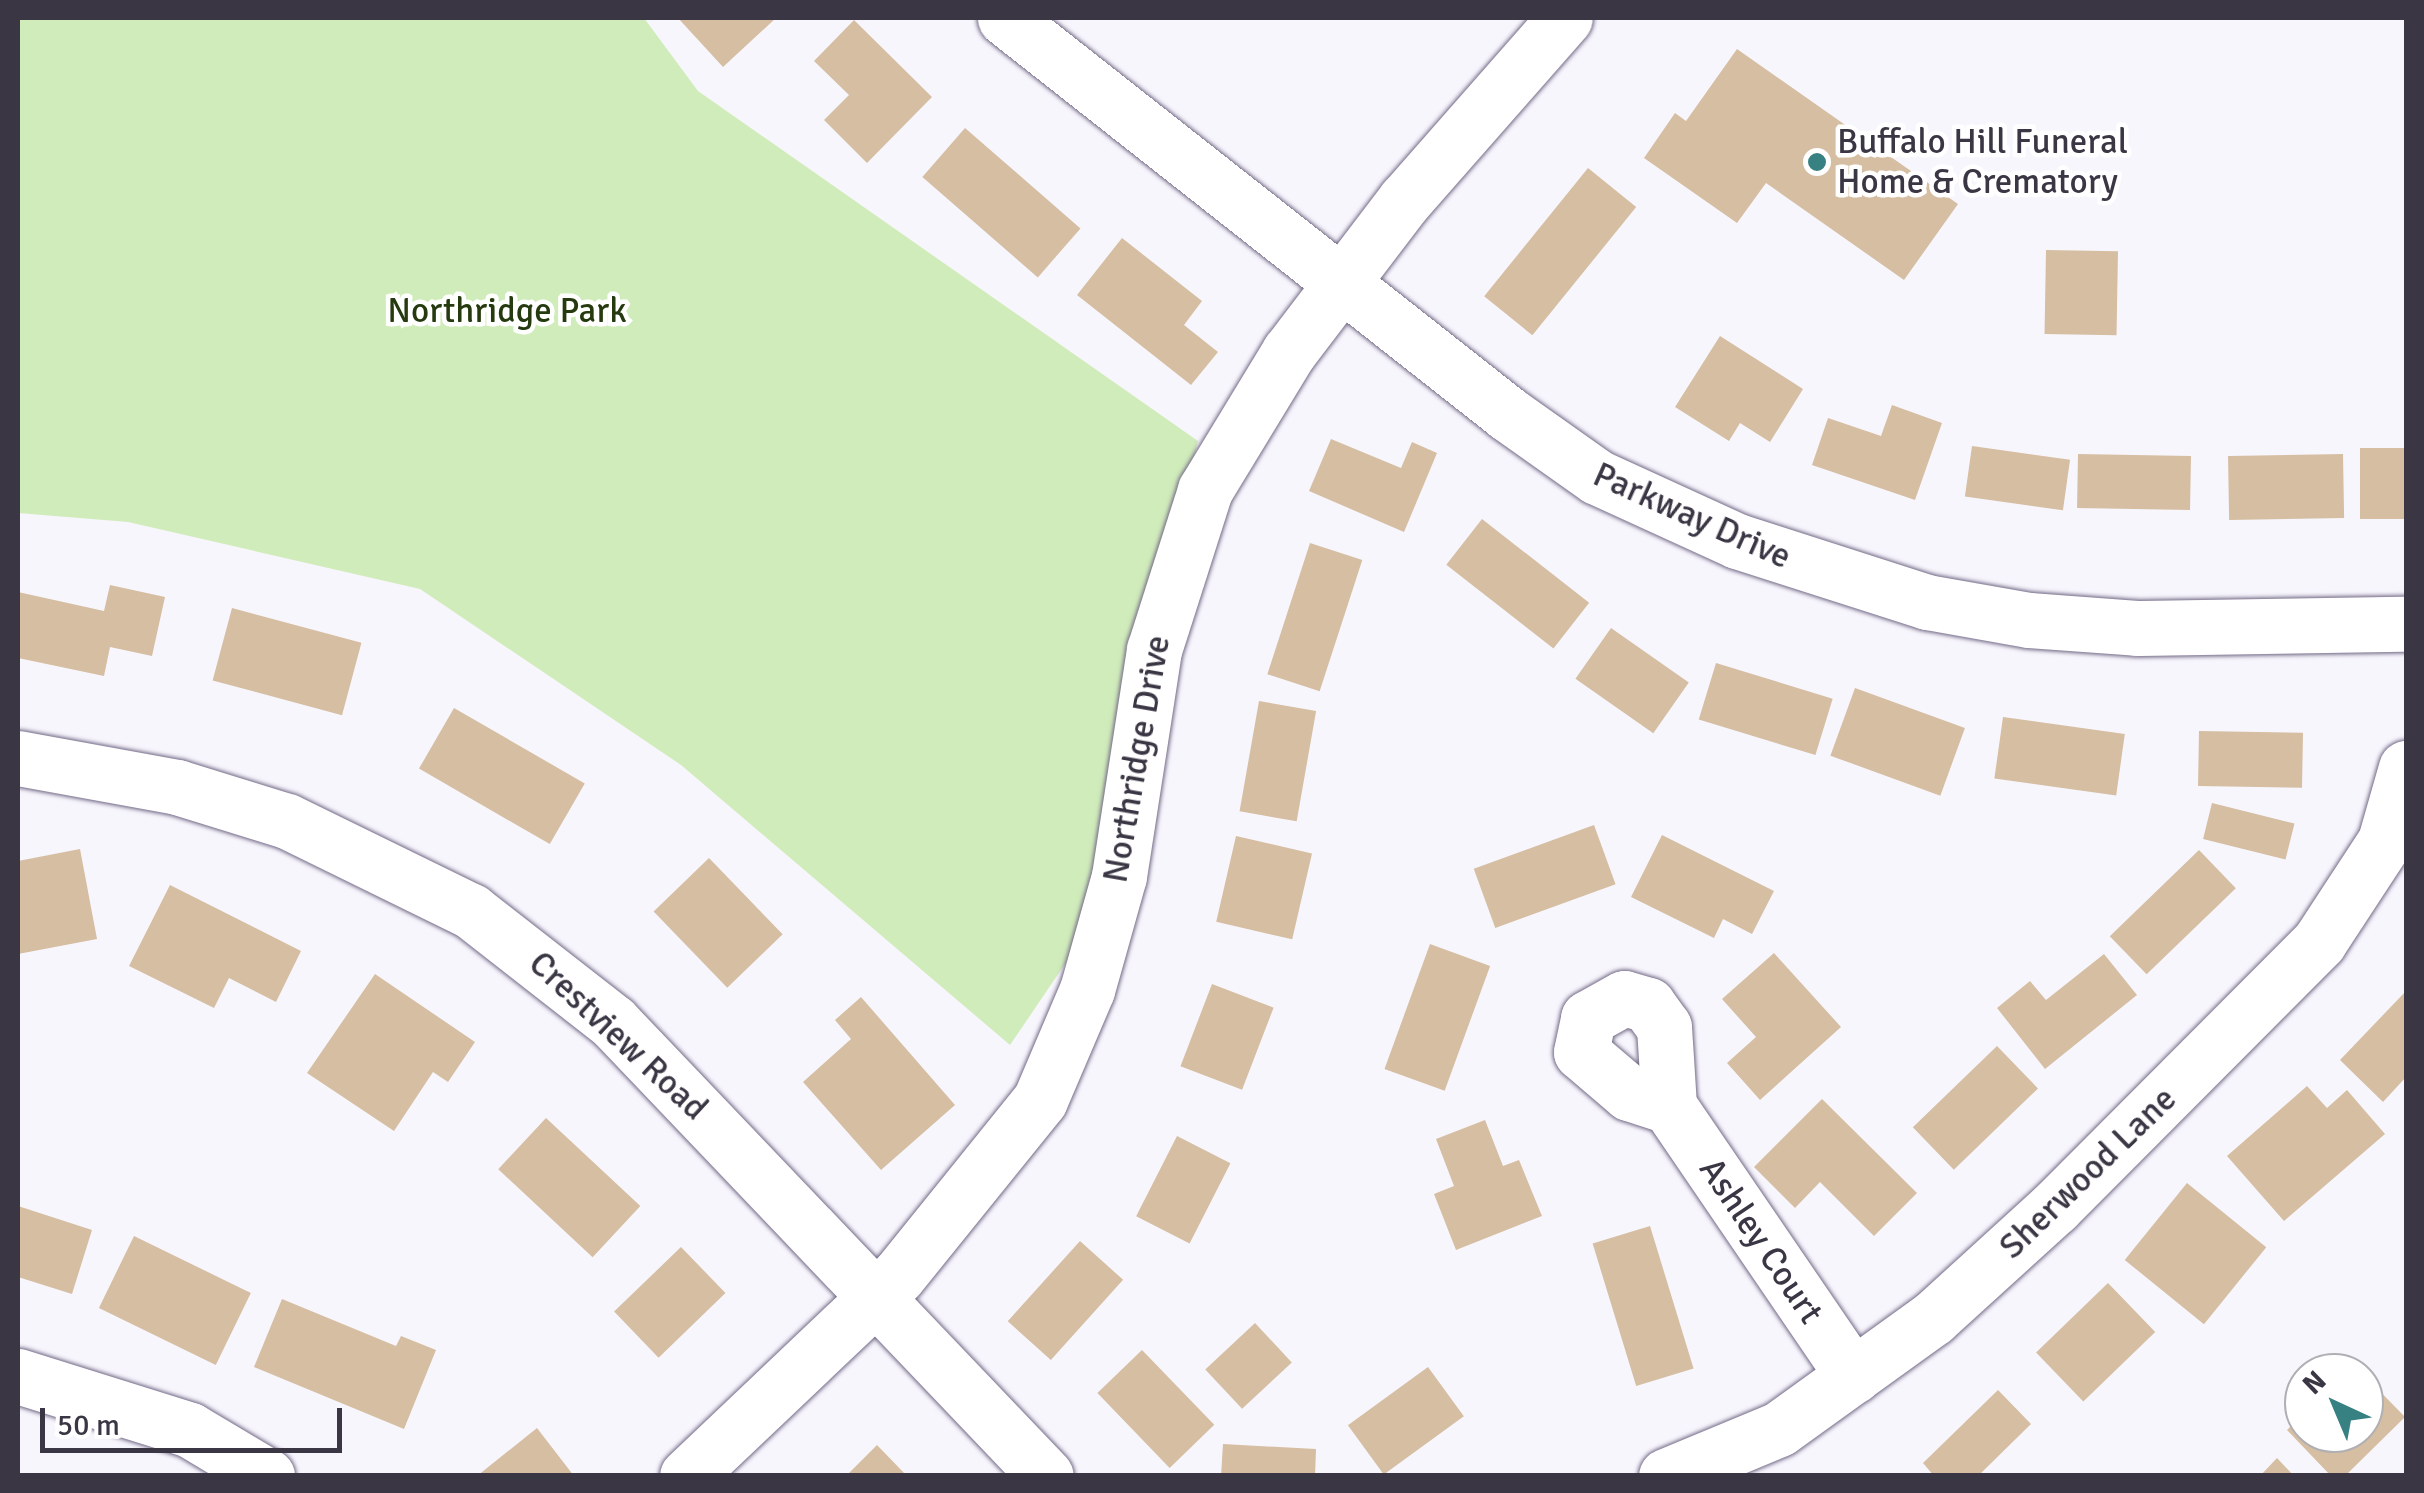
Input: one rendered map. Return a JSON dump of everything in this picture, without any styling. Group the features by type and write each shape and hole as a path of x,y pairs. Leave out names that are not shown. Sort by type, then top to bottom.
{"street":[{"name":"Parkway Drive","path":"1005,18 1340,285 1597,477 1832,576 2029,620 2137,628 2406,624"},
{"name":"Northridge Drive","path":"687,1476 876,1296 973,1191 1040,1100 1067,1046 1119,876 1167,595 1205,490 1260,396 1340,285 1565,18"},
{"name":"Crestview Road","path":"18,758 178,787 287,821 471,911 613,1022 1046,1476"},
{"name":"Sherwood Lane","path":"1666,1476 1779,1429 1933,1318 2055,1207 2320,942 2385,840 2406,768"},
{"name":"Ashley Court","path":"1669,1106 1853,1376"},
{"path":"18,1376 190,1430 267,1476"}],"green space":[{"name":"Northridge Park","path":"18,18 644,18 698,91 1198,441 1119,748 1095,920 1010,1045 681,765 420,589 128,522 18,513"}],"building":[{"path":"678,18 776,18 723,67"},
{"path":"854,20 932,97 867,163 824,120 849,95 814,61"},
{"path":"1737,49 1958,204 1904,280 1766,183 1737,223 1644,158 1675,113 1686,121"},
{"path":"965,128 1080,228 1038,277 922,177"},
{"path":"1588,168 1636,207 1532,335 1484,296"},
{"path":"1122,238 1202,301 1184,325 1218,352 1191,385 1077,295"},
{"path":"2046,250 2118,251 2117,335 2045,334"},
{"path":"1720,336 1803,389 1770,442 1740,423 1729,441 1675,407"},
{"path":"1892,405 1942,423 1915,500 1812,465 1828,418 1881,436"},
{"path":"1331,439 1401,468 1412,442 1437,453 1404,532 1309,491"},
{"path":"1972,446 2070,460 2063,510 1965,497"},
{"path":"2360,448 2406,448 2406,519 2360,519"},
{"path":"2078,454 2191,456 2190,510 2077,508"},
{"path":"2343,454 2344,518 2229,520 2228,456"},
{"path":"1482,519 1589,603 1553,648 1446,565"},
{"path":"1310,543 1362,560 1320,691 1267,674"},
{"path":"110,585 165,597 152,656 110,647 104,676 18,658 18,592 104,611"},
{"path":"232,608 361,643 342,715 213,680"},
{"path":"1611,628 1689,682 1653,733 1575,679"},
{"path":"1716,663 1833,699 1815,755 1699,719"},
{"path":"1855,688 1965,728 1940,796 1830,756"},
{"path":"1259,701 1316,711 1297,821 1240,811"},
{"path":"454,708 585,784 550,844 419,769"},
{"path":"2003,717 2125,734 2116,796 1994,778"},
{"path":"2199,731 2303,733 2302,788 2198,786"},
{"path":"2212,803 2294,824 2286,859 2203,839"},
{"path":"1594,825 1616,884 1495,928 1474,869"},
{"path":"1662,835 1774,891 1752,934 1723,919 1714,938 1631,897"},
{"path":"1236,836 1312,854 1292,939 1216,922"},
{"path":"80,849 97,939 18,954 18,861"},
{"path":"2199,850 2236,888 2147,974 2110,936"},
{"path":"709,858 783,934 727,988 654,911"},
{"path":"170,885 301,951 276,1002 229,978 214,1008 129,966"},
{"path":"1430,944 1490,966 1445,1091 1385,1069"},
{"path":"1774,953 1841,1027 1760,1100 1727,1063 1756,1037 1722,999"},
{"path":"2104,954 2137,995 2045,1069 1997,1008 2030,981 2046,1000"},
{"path":"375,974 475,1042 448,1082 433,1072 394,1131 307,1073"},
{"path":"1212,984 1274,1008 1242,1090 1180,1066"},
{"path":"2406,991 2406,1077 2383,1102 2340,1060"},
{"path":"861,997 955,1105 881,1170 803,1082 851,1039 835,1020"},
{"path":"1997,1046 2038,1088 1954,1170 1913,1127"},
{"path":"2307,1086 2327,1108 2347,1090 2385,1134 2284,1221 2227,1156"},
{"path":"1822,1099 1917,1193 1874,1236 1820,1182 1795,1208 1754,1167"},
{"path":"546,1118 640,1206 593,1257 498,1169"},
{"path":"1485,1120 1503,1166 1519,1160 1542,1216 1456,1250 1434,1194 1454,1186 1436,1139"},
{"path":"1177,1136 1230,1163 1190,1243 1136,1216"},
{"path":"2187,1183 2266,1247 2204,1324 2125,1260"},
{"path":"18,1206 92,1230 72,1294 18,1277"},
{"path":"1650,1226 1694,1368 1636,1386 1593,1244"},
{"path":"134,1236 251,1293 216,1365 99,1308"},
{"path":"1080,1241 1123,1280 1051,1360 1008,1321"},
{"path":"681,1247 725,1293 659,1358 614,1312"},
{"path":"2108,1283 2155,1332 2083,1401 2036,1352"},
{"path":"282,1299 396,1346 401,1336 436,1350 404,1429 254,1367"},
{"path":"1255,1323 1292,1362 1242,1409 1205,1369"},
{"path":"1142,1350 1214,1425 1170,1468 1097,1393"},
{"path":"1428,1367 1464,1416 1384,1475 1348,1425"},
{"path":"1998,1390 2031,1424 1978,1476 1934,1476 1923,1463"},
{"path":"2384,1395 2405,1417 2384,1438"},
{"path":"537,1428 574,1476 477,1476"},
{"path":"1223,1444 1316,1449 1315,1476 1221,1476"},
{"path":"877,1445 907,1476 846,1476"},
{"path":"2309,1453 2368,1453 2345,1476 2331,1476"},
{"path":"2277,1458 2294,1476 2260,1476"}],"place":[{"name":"Buffalo Hill Funeral Home & Crematory","path":"1817,162"}]}
